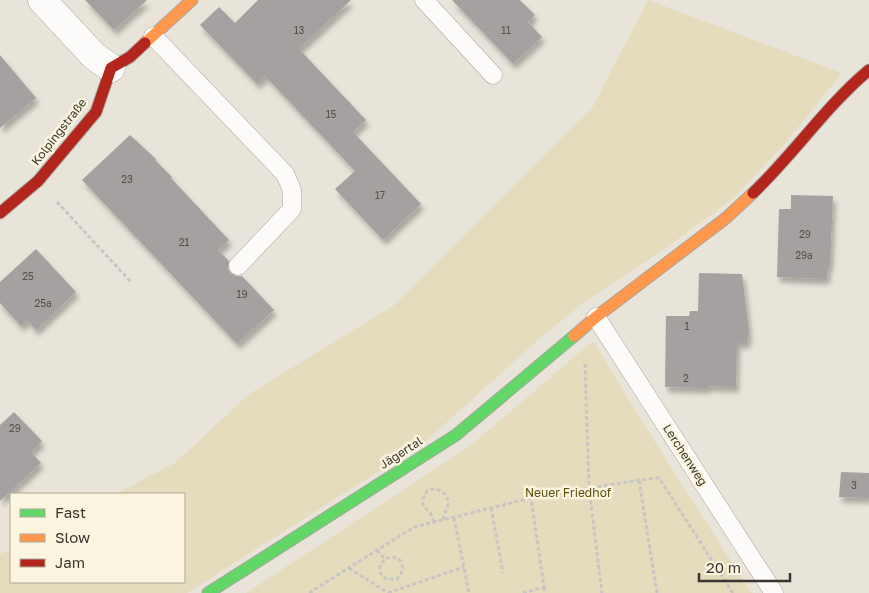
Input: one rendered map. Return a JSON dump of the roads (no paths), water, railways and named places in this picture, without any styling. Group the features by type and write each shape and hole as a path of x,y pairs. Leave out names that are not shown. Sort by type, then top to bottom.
{"street":[{"path":"42,0 94,56 111,68 130,57 192,0"},
{"name":"Kolpingstraße","path":"0,213 38,181 96,112 111,68"},
{"name":"Jägertal","path":"208,593 456,435 590,323 732,212 772,175 851,85 869,70"}],"lane":[{"path":"424,0 493,75"},
{"path":"153,36 284,174 292,190 292,208 238,266"},
{"name":"Lerchenweg","path":"590,323 774,593"}],"park label":[{"name":"Neuer Friedhof","path":"568,493"}]}
